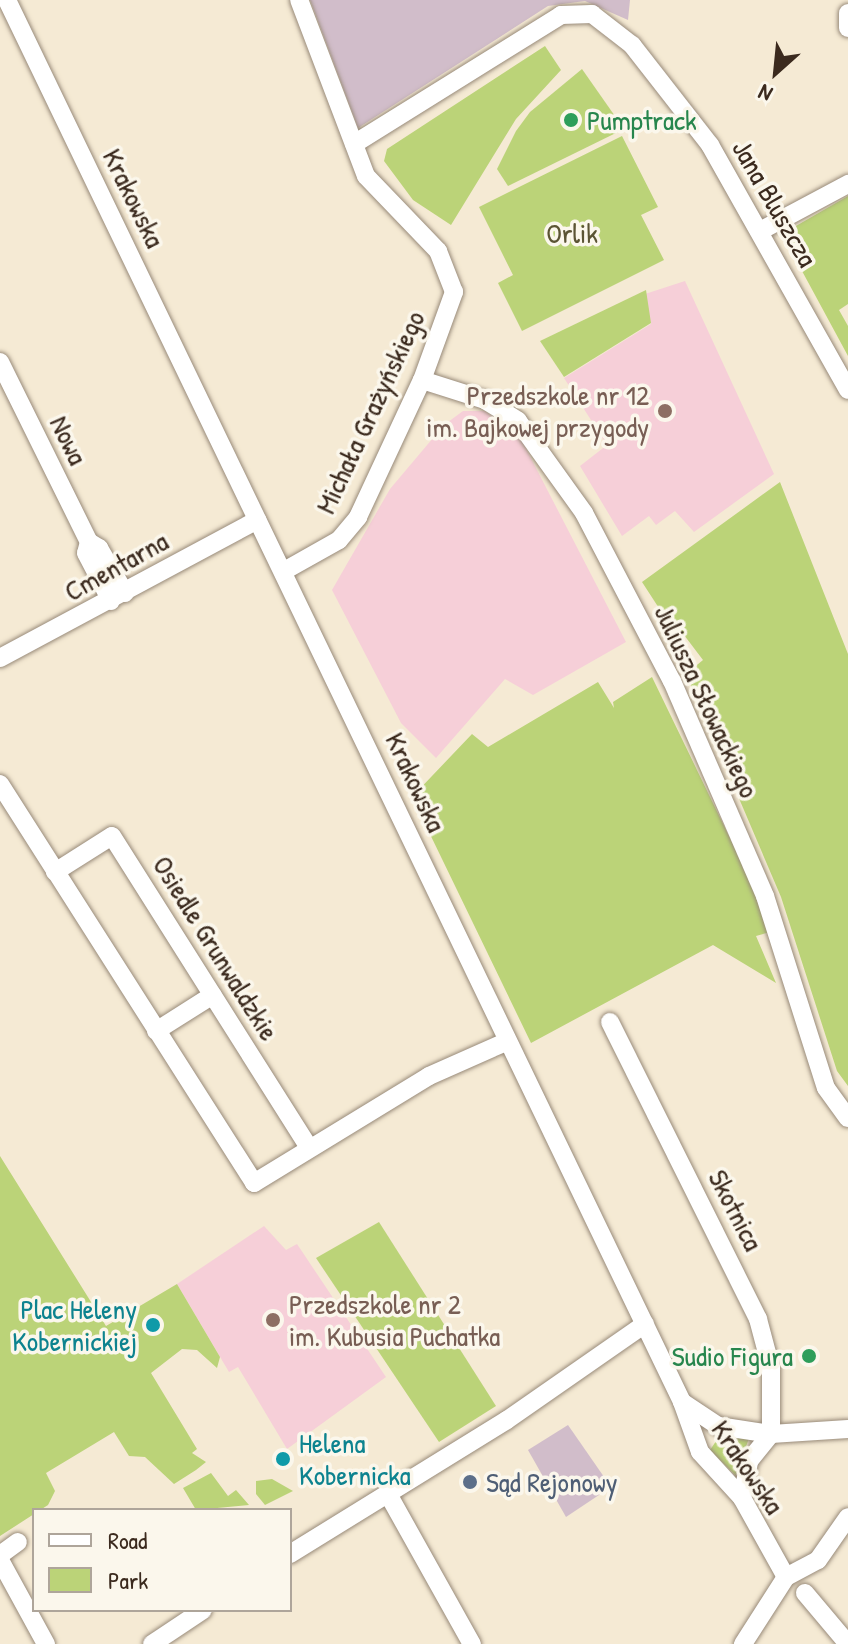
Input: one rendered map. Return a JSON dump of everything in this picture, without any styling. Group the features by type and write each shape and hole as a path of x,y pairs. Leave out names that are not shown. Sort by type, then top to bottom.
{"street":[{"name":"Krakowska","path":"7,0 645,1324 682,1402 700,1452 742,1498 786,1577"},
{"name":"Michała Grażyńskiego","path":"284,571 350,530 422,380 454,292 448,269 438,251 366,176 299,0"},
{"path":"848,13 848,28"},
{"name":"Jana Bluszcza","path":"354,144 561,15 592,14 632,45 710,145 848,390"},
{"path":"760,231 848,184"},
{"name":"Nowa","path":"0,362 89,542 99,548 118,597"},
{"name":"Juliusza Słowackiego","path":"422,380 485,400 518,421 584,513 684,709 765,896 826,1088 848,1118"},
{"name":"Cmentarna","path":"0,658 257,520"},
{"path":"0,784 254,1183 429,1076 508,1041"},
{"name":"Osiedle Grunwaldzkie","path":"55,872 112,836 309,1148"},
{"path":"156,1031 213,995"},
{"name":"Skotnica","path":"610,1022 758,1319 771,1368 771,1434"},
{"path":"292,1553 388,1494 645,1324"},
{"path":"682,1402 718,1426 771,1434 844,1433"},
{"path":"742,1498 749,1461 771,1434"},
{"path":"388,1494 472,1644"},
{"path":"743,1644 786,1577 818,1560 848,1517"},
{"path":"18,1542 0,1557 46,1644"},
{"path":"805,1593 848,1644"},
{"path":"152,1644 200,1612"}],"shaded area":[{"path":"310,0 630,0 628,20 585,1 548,6 358,128"},
{"name":"Przedszkole nr 12 im. Bajkowej przygody","path":"685,281 774,474 694,532 675,511 656,525 649,516 622,536 580,466 607,445 564,378 651,324 645,294"},
{"path":"463,411 485,411 522,441 626,642 533,695 505,679 436,758 401,723 332,590 390,489 444,425"},
{"name":"Przedszkole nr 2 im. Kubusia Puchatka","path":"264,1226 286,1250 297,1244 386,1377 287,1449 238,1367 229,1372 177,1284"},
{"path":"568,1425 611,1487 566,1517 528,1450"}],"green space":[{"path":"545,46 561,70 516,119 451,225 413,200 384,161 387,149"},
{"name":"Pumptrack","path":"582,69 624,129 508,186 497,169 516,131 530,112"},
{"name":"Orlik","path":"622,136 658,207 641,215 664,260 522,331 498,283 513,275 479,207"},
{"path":"848,196 848,304 839,310 848,326 848,356 782,234"},
{"path":"646,290 651,323 564,377 540,341"},
{"path":"780,482 848,654 848,1086 837,1071 781,897 686,674 703,660 684,635 679,639 642,582"},
{"path":"652,677 756,892 770,932 756,936 776,983 713,945 531,1043 412,797 472,734 488,747 598,682 614,708 613,702"},
{"path":"0,1156 106,1326 177,1284 220,1357 217,1368 197,1350 182,1349 151,1373 197,1449 192,1453 206,1462 174,1484 145,1457 129,1456 114,1432 46,1473 55,1491 48,1505 32,1508 32,1515 0,1536"},
{"path":"379,1222 496,1406 439,1442 316,1258"},
{"path":"721,1434 749,1438 736,1476 710,1450"},
{"path":"211,1473 228,1496 236,1490 249,1505 195,1508 183,1488"},
{"path":"272,1479 293,1491 265,1505 256,1494 256,1481"}],"place":[{"name":"Pumptrack","path":"571,120"},
{"name":"Przedszkole nr 12 im. Bajkowej przygody","path":"665,411"},
{"name":"Przedszkole nr 2 im. Kubusia Puchatka","path":"273,1320"},
{"name":"Plac Heleny Kobernickiej","path":"153,1325"},
{"name":"Sudio Figura","path":"809,1356"},
{"name":"Helena Kobernicka","path":"283,1459"},
{"name":"Sąd Rejonowy","path":"470,1482"}]}
